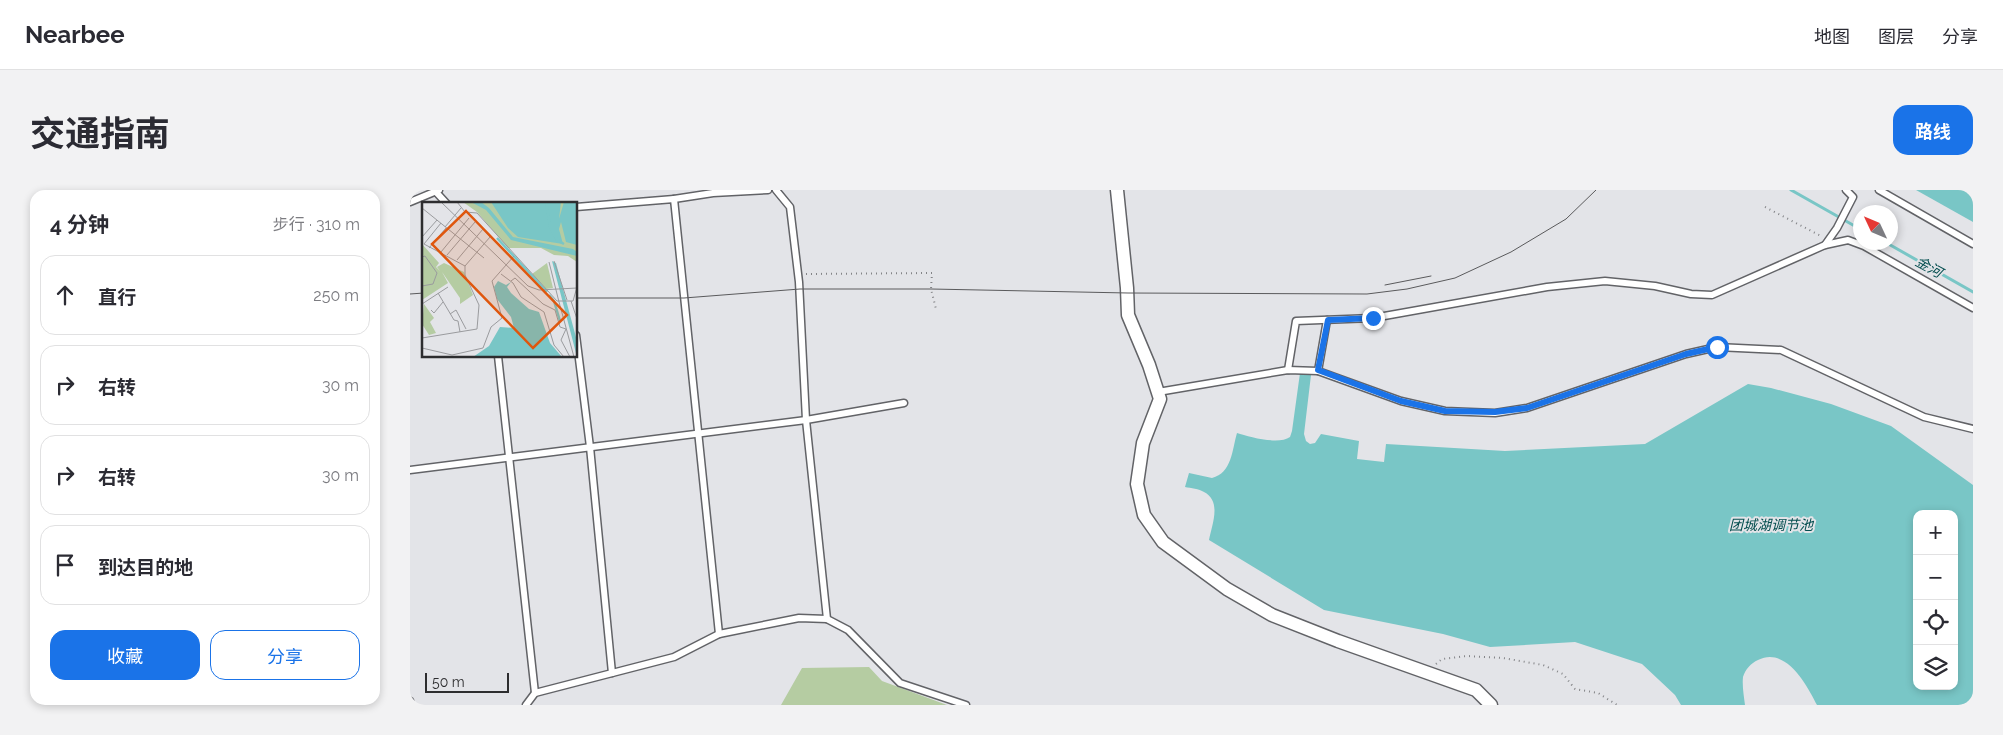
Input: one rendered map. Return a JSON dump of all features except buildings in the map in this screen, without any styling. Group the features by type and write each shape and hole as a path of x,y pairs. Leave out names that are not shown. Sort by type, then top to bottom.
{"street":[{"path":"1117,190 1128,315 1149,364 1160,399 1143,443 1137,484 1144,515 1163,542 1226,589 1272,615 1338,641 1476,690 1491,705"}],"lane":[{"path":"578,207 674,199 713,192 768,190"},
{"path":"776,190 790,207 798,274 806,420 827,618"},
{"path":"1826,243 1837,228 1853,197 1846,190"},
{"path":"1879,190 1973,244"},
{"path":"410,202 438,191 446,202"},
{"path":"674,199 719,634"},
{"path":"1288,370 1296,321 1373,318 1547,287 1605,281 1655,286 1691,294 1712,294 1826,243 1848,240 1864,246 1973,308"},
{"path":"1318,370 1328,320"},
{"path":"1158,392 1288,370 1318,370 1401,401 1445,411 1495,412 1527,408 1686,354 1717,347 1781,350 1924,417 1973,429"},
{"path":"578,351 590,447 612,673"},
{"path":"498,358 534,693 526,705"},
{"path":"410,470 806,420 904,403"},
{"path":"534,693 674,657 719,634 799,618 827,618 848,630 900,683 966,705"}],"path":[{"path":"1766,207 1817,233 1826,243"},
{"path":"798,274 932,273 931,288 936,309"},
{"path":"1428,673 1442,659 1467,656 1503,658 1543,665 1563,674 1575,688 1598,693 1617,705"}],"green space":[{"path":"869,667 882,681 947,705 781,705 802,668"}],"water":[{"path":"1916,190 1973,190 1973,222"},
{"name":"团城湖调节池","path":"1300,373 1311,375 1304,434 1306,441 1310,444 1315,443 1321,434 1359,441 1357,459 1384,462 1386,444 1505,451 1645,444 1748,384 1831,404 1891,426 1973,485 1973,705 1817,705 1794,670 1778,658 1768,657 1753,663 1744,674 1745,705 1681,705 1675,695 1642,664 1575,642 1490,647 1443,634 1324,610 1209,540 1214,514 1213,501 1210,496 1202,491 1185,487 1189,473 1212,478 1224,471 1230,460 1237,433 1272,440 1290,437"}],"waterway":[{"name":"金河","path":"1791,190 1853,225"},
{"name":"金河","path":"1898,249 1973,292"}],"tram line":[{"path":"578,298 684,298 800,289 1367,294 1407,289 1455,278 1511,252 1566,219 1596,190"},
{"path":"1385,285 1431,276"},
{"path":"410,294 422,293"}],"route":[{"path":"1373,318 1328,320 1318,370 1401,401 1445,411 1495,412 1527,408 1686,354 1717,347"}]}
